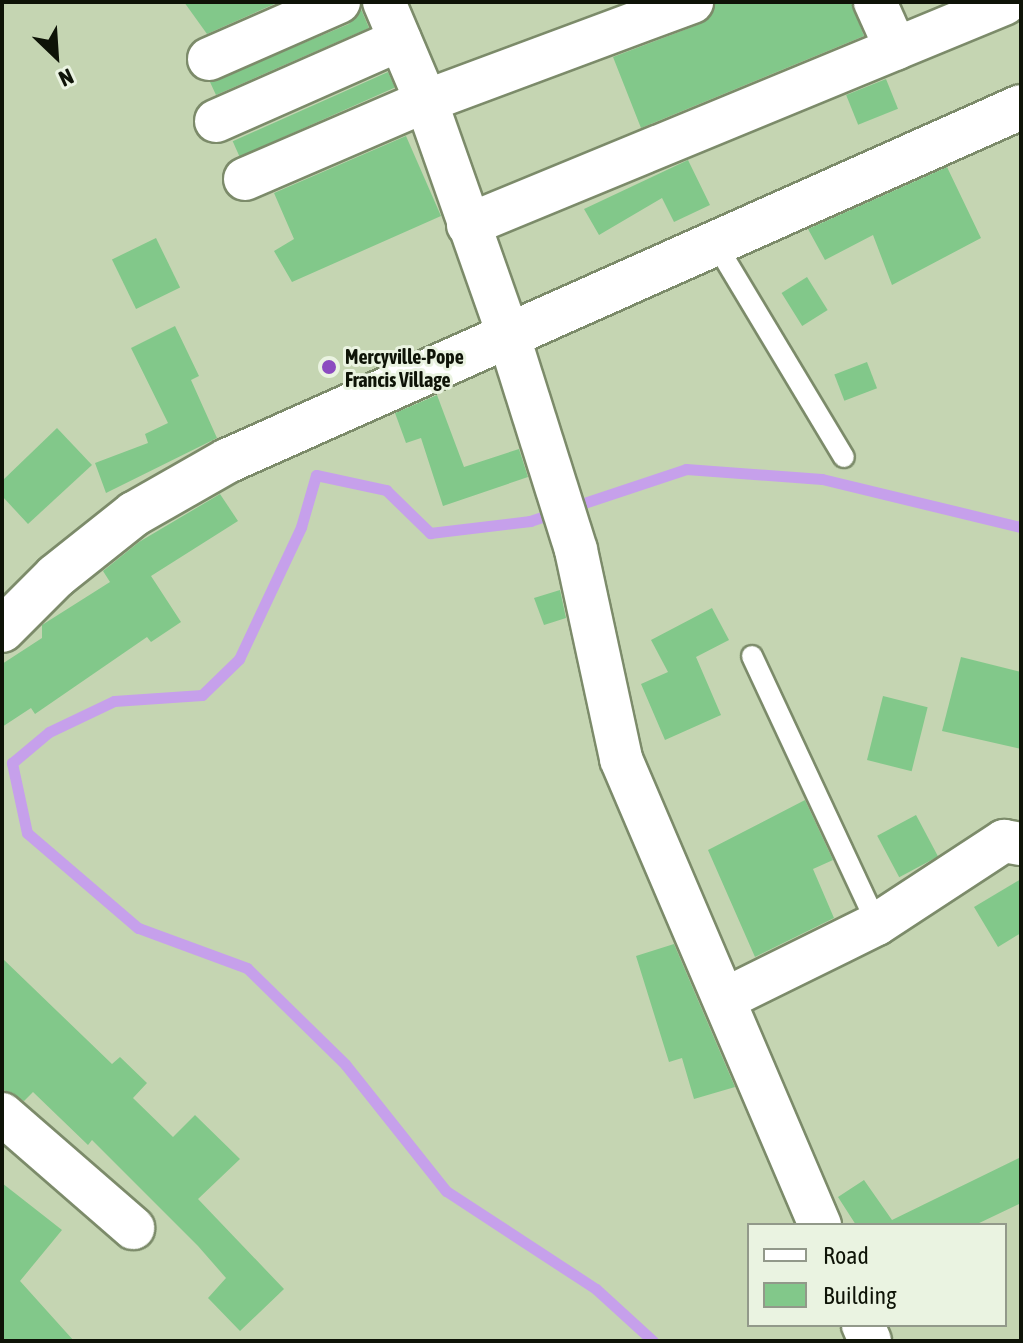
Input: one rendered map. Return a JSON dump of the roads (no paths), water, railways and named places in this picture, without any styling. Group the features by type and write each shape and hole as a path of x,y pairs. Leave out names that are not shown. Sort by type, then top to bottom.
{"street":[{"path":"209,59 339,2"},
{"path":"384,2 426,101 508,334 576,550 621,759 819,1223"},
{"path":"245,179 426,101 692,2"},
{"path":"875,2 896,49"},
{"path":"468,225 1006,3"},
{"path":"216,121 400,40"},
{"path":"2,630 56,576 134,514 227,461 714,241 1021,107"},
{"path":"725,999 877,924 1004,841 1021,844"},
{"path":"2,1114 133,1228"}],"lane":[{"path":"714,241 844,457"},
{"path":"752,656 877,924"}],"waterway":[{"path":"653,1341 596,1289 446,1191 345,1064 247,968 138,928 27,833 12,763 49,732 114,701 202,695 239,659 301,527 316,475 386,490 430,533 530,521 686,469 822,479 1021,527"}],"place":[{"name":"Mercyville-Pope Francis Village","path":"329,367"}]}
